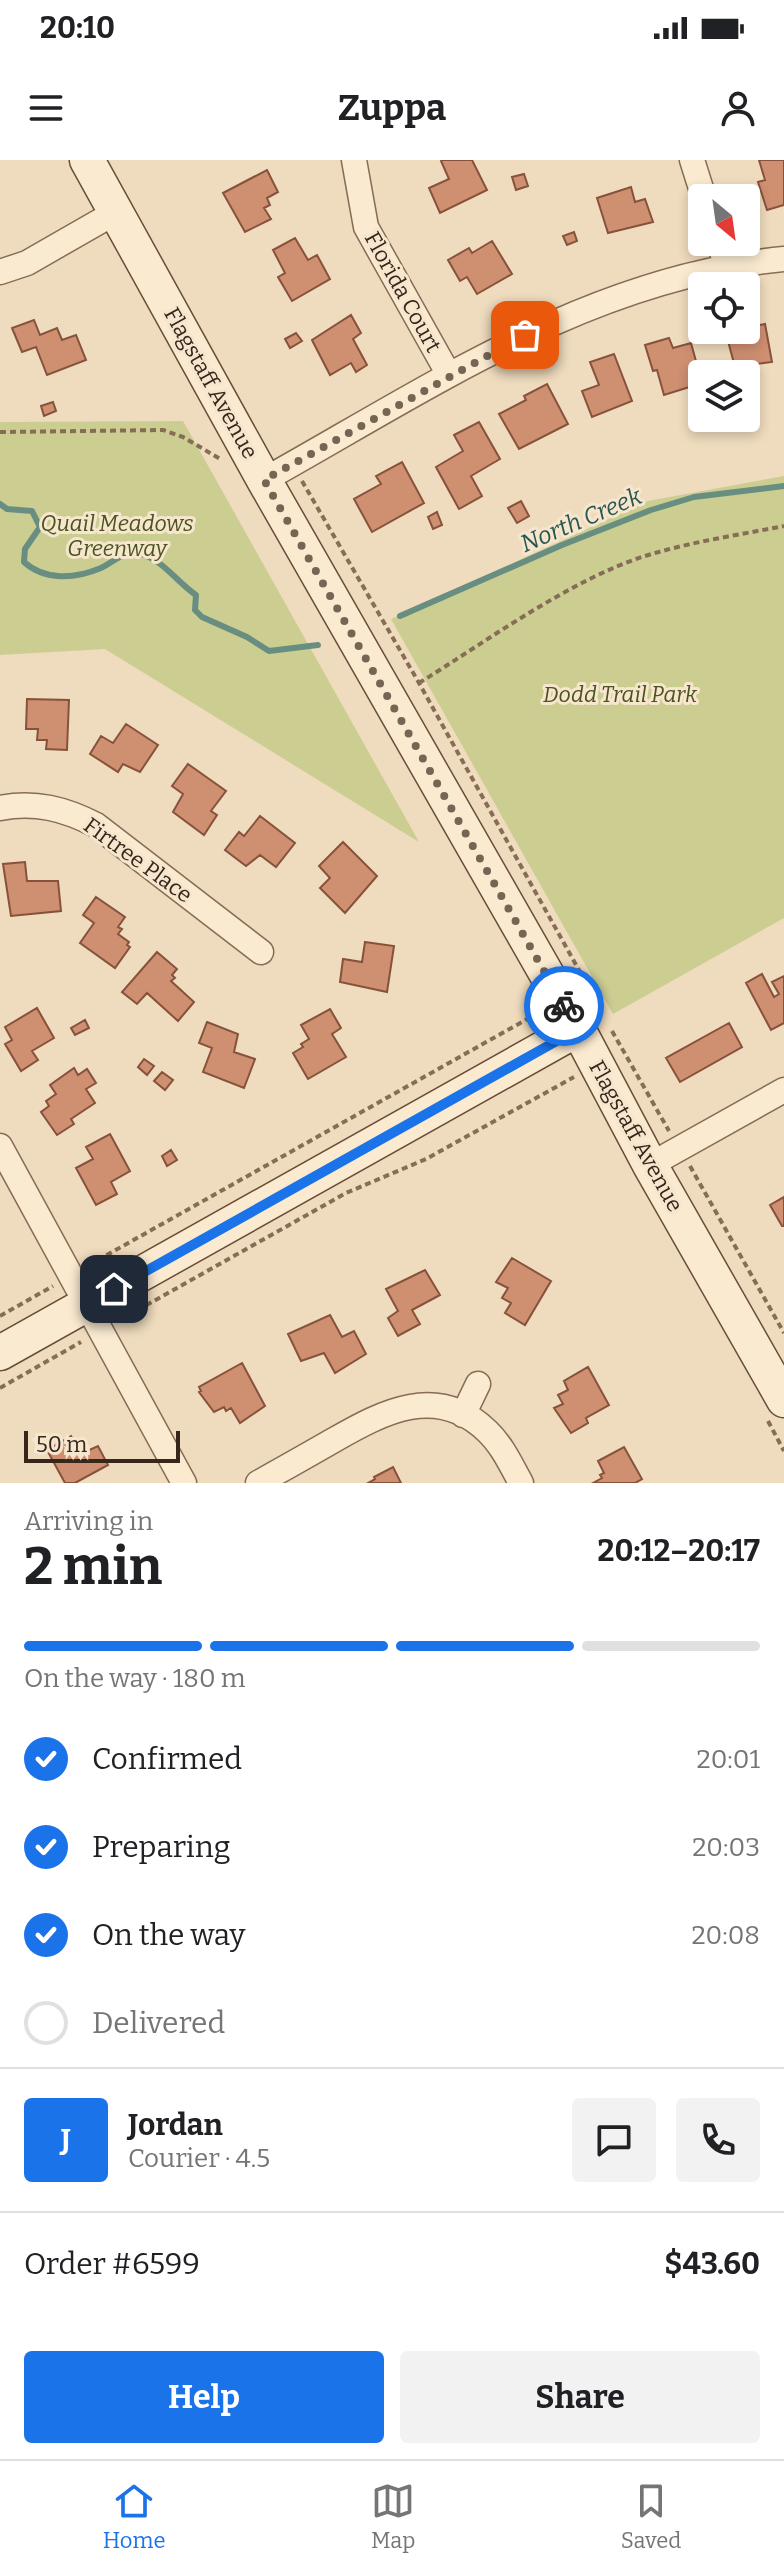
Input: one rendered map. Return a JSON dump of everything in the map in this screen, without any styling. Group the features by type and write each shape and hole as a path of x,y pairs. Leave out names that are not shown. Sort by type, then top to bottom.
{"street":[{"name":"Flagstaff Avenue","path":"87,160 116,212 278,472 594,1028 665,1157 784,1400"},
{"name":"Florida Court","path":"354,160 366,227 449,375"},
{"path":"692,160 700,184"},
{"path":"0,272 27,263 116,212"},
{"path":"723,256 727,268"},
{"path":"278,472 449,375 549,323 678,279 784,259"},
{"name":"Firtree Place","path":"0,808 14,805 55,808 96,825 261,952"},
{"path":"0,1353 594,1028"},
{"path":"665,1157 784,1090"},
{"path":"0,1146 184,1483"},
{"path":"463,1415 478,1384"},
{"path":"258,1483 376,1417 419,1405 442,1407 463,1415 492,1436 521,1483"}],"path":[{"path":"0,432 163,430 183,437 227,463"},
{"path":"278,472 419,683 587,985"},
{"path":"419,683 562,595 606,572 644,556 784,526"},
{"path":"0,1388 86,1304 540,1012"},
{"path":"594,1028 665,1157 784,1333"},
{"path":"0,1316 86,1304 426,1159 575,1077 577,1070"}],"green space":[{"name":"Quail Meadows Greenway","path":"183,421 419,842 105,649 0,655 0,422"},
{"name":"Dodd Trail Park","path":"784,476 784,918 613,1014 391,619 648,501"}],"building":[{"path":"443,160 472,160 487,190 440,213 429,188 449,179"},
{"path":"759,160 784,160 784,205 767,210 758,182 765,180"},
{"path":"267,170 278,192 267,198 270,205 264,208 271,219 245,232 223,193"},
{"path":"524,174 528,186 516,190 512,177"},
{"path":"631,187 635,202 645,199 653,222 608,233 597,198"},
{"path":"574,232 577,241 567,245 563,236"},
{"path":"295,238 308,260 317,255 330,279 292,301 278,277 285,273 273,250"},
{"path":"492,241 512,274 477,294 467,277 460,281 448,260 469,248 472,253"},
{"path":"351,315 361,333 353,339 367,365 356,372 351,363 330,375 312,340"},
{"path":"34,320 40,335 57,328 62,340 76,335 86,360 47,375 36,347 22,352 12,328"},
{"path":"765,324 772,362 733,360 729,344 760,344 760,325"},
{"path":"296,333 302,341 290,348 285,339"},
{"path":"669,338 673,348 691,344 696,360 688,360 688,387 664,395 645,345"},
{"path":"614,354 632,401 592,417 582,391 599,385 590,362"},
{"path":"547,384 568,424 519,449 499,414 526,400 524,396"},
{"path":"53,402 56,411 44,416 41,406"},
{"path":"479,422 500,459 471,476 482,496 459,509 436,467 463,451 454,435"},
{"path":"402,462 424,503 372,532 354,499 381,484 376,476"},
{"path":"521,501 529,516 517,523 508,508"},
{"path":"437,512 442,525 433,529 428,517"},
{"path":"27,699 69,700 67,750 46,749 47,740 37,740 38,729 26,729"},
{"path":"126,724 158,745 140,772 123,764 118,772 90,754 101,736 113,743"},
{"path":"188,764 226,791 211,811 217,815 204,835 173,812 183,794 172,786"},
{"path":"260,816 295,843 276,867 260,855 246,866 225,850 239,832 244,836"},
{"path":"343,842 377,876 345,913 320,888 330,878 319,866"},
{"path":"25,862 27,881 58,881 61,911 11,916 3,864"},
{"path":"96,897 125,917 118,927 122,929 118,934 129,942 127,945 130,947 115,968 80,943 94,923 83,915"},
{"path":"365,942 394,946 387,992 340,982 343,959 362,962"},
{"path":"157,952 177,969 171,981 194,1002 178,1021 147,993 137,1004 122,992"},
{"path":"762,974 774,997 779,994 772,982 784,976 784,1023 771,1030 746,983"},
{"path":"37,1008 54,1038 32,1051 38,1060 21,1071 5,1044 12,1040 5,1027"},
{"path":"330,1009 341,1028 332,1034 346,1057 308,1079 293,1053 309,1039 301,1025"},
{"path":"85,1020 89,1028 75,1035 71,1028"},
{"path":"207,1022 238,1034 234,1052 255,1059 244,1088 203,1072 212,1048 199,1043"},
{"path":"729,1023 742,1047 680,1082 666,1058"},
{"path":"144,1059 154,1066 147,1075 138,1067"},
{"path":"74,1068 78,1075 87,1069 96,1083 86,1089 95,1103 71,1119 74,1124 57,1135 41,1112 49,1106 46,1101 56,1094 50,1085"},
{"path":"162,1072 173,1080 165,1090 154,1081"},
{"path":"110,1134 130,1171 111,1182 117,1194 96,1205 76,1168 93,1159 86,1147"},
{"path":"171,1150 177,1160 167,1166 162,1156"},
{"path":"784,1197 784,1226 782,1226 770,1205"},
{"path":"512,1258 551,1281 525,1325 505,1313 511,1303 502,1298 508,1288 496,1282"},
{"path":"425,1270 440,1295 412,1310 420,1324 398,1336 388,1318 398,1311 386,1289"},
{"path":"330,1315 342,1337 354,1331 366,1354 335,1373 324,1353 301,1361 288,1334"},
{"path":"242,1363 265,1406 240,1423 231,1408 226,1411 224,1407 214,1412 199,1392 199,1387"},
{"path":"588,1367 609,1405 586,1418 588,1423 571,1433 554,1408 563,1404 558,1395 568,1390 564,1381"},
{"path":"71,1436 79,1450 83,1448 85,1452 98,1446 108,1465 75,1483 65,1483 47,1450"},
{"path":"624,1447 642,1479 635,1483 593,1483 604,1473 598,1461"},
{"path":"393,1467 401,1483 368,1483 374,1477"}],"waterway":[{"name":"North Creek","path":"400,616 651,510 694,497 784,486"},
{"name":"North Creek","path":"0,504 7,509 32,511 40,527 25,549 24,562 41,572 71,576 101,568 125,555 141,554 156,561 196,595 195,610 202,617 247,637 269,651 318,645"}],"way so far":[{"path":"525,335 264,480 564,1006"}],"route":[{"path":"114,1289 578,1029 564,1006"}]}
